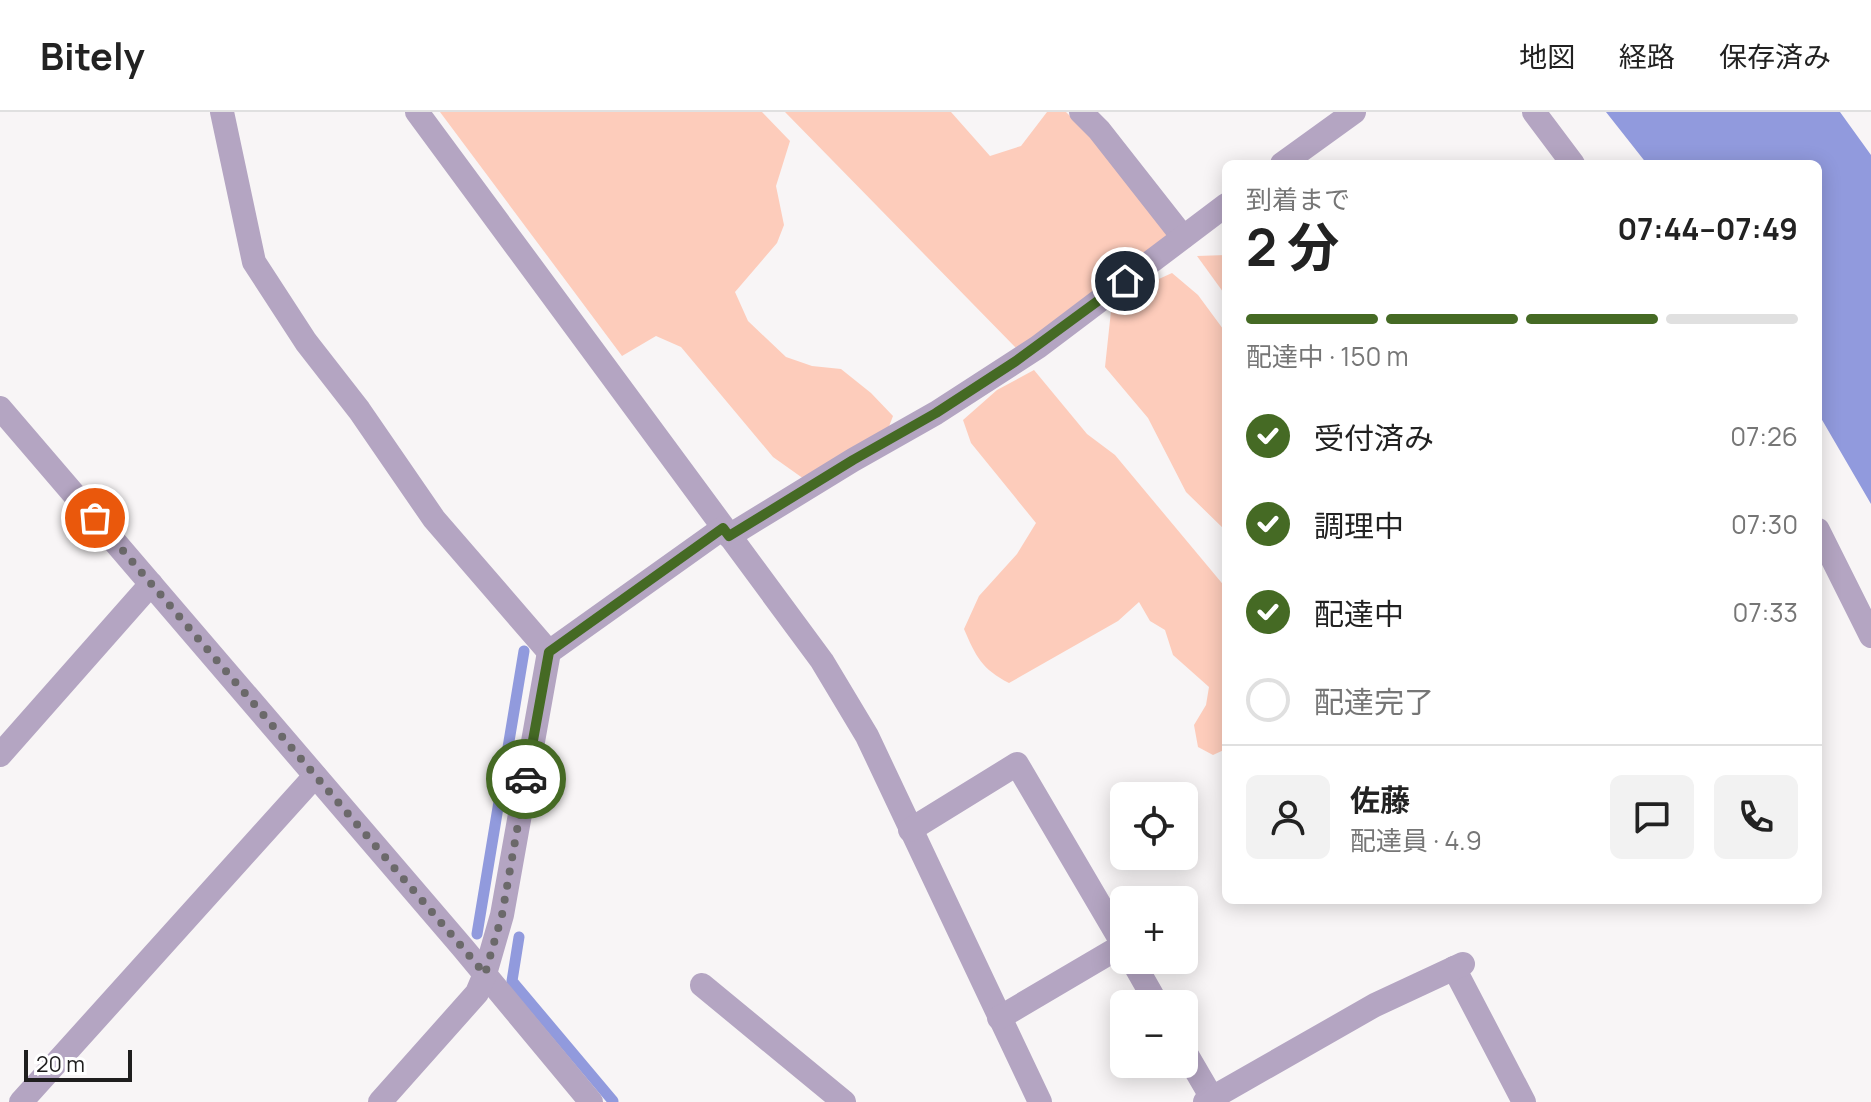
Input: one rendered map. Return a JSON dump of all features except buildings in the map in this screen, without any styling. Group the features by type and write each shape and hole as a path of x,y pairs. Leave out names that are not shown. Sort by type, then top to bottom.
{"street":[{"path":"222,112 254,262 306,342 359,410 434,519 549,652"},
{"path":"417,112 822,661 867,736 1040,1102"},
{"path":"1081,112 1099,130 1183,237"},
{"path":"1288,160 1354,112"},
{"path":"1534,112 1570,160"},
{"path":"380,1102 477,993 485,974 502,915 549,652 726,532 936,413 1016,361 1222,208"},
{"path":"0,408 591,1102"},
{"path":"1822,538 1871,636"},
{"path":"0,755 151,584"},
{"path":"910,830 1017,764 1110,921"},
{"path":"21,1102 315,776"},
{"path":"999,1018 1110,953"},
{"path":"1197,1078 1208,1100 1375,1005 1458,966 1524,1102"},
{"path":"702,985 844,1102"}],"shaded area":[{"path":"440,112 762,112 790,141 776,186 784,225 777,243 735,292 748,321 786,357 812,366 841,369 871,393 893,416 888,429 804,479 773,457 681,347 656,336 622,356"},
{"path":"785,112 951,112 990,156 1021,146 1047,112 1066,112 1119,165 1172,236 1017,349"},
{"path":"1222,255 1222,290 1197,256"},
{"path":"1172,273 1198,295 1222,328 1222,527 1186,492 1148,418 1105,367 1111,311 1139,288"},
{"path":"1034,370 1087,434 1115,455 1222,583 1222,751 1213,755 1198,747 1194,725 1206,705 1209,687 1173,655 1165,630 1150,621 1139,602 1118,621 1009,683 986,667 972,647 964,629 979,596 1017,554 1036,523 971,443 963,420 997,390"}],"water":[{"path":"1606,112 1840,112 1871,155 1871,504 1822,420 1822,160 1644,160"}],"waterway":[{"path":"477,934 524,651"},
{"path":"519,937 512,981 613,1101"}],"way so far":[{"path":"95,518 485,974 502,915 526,779"}],"route":[{"path":"526,779 549,652 723,528 729,536 936,413 1038,347 1125,281"}]}
